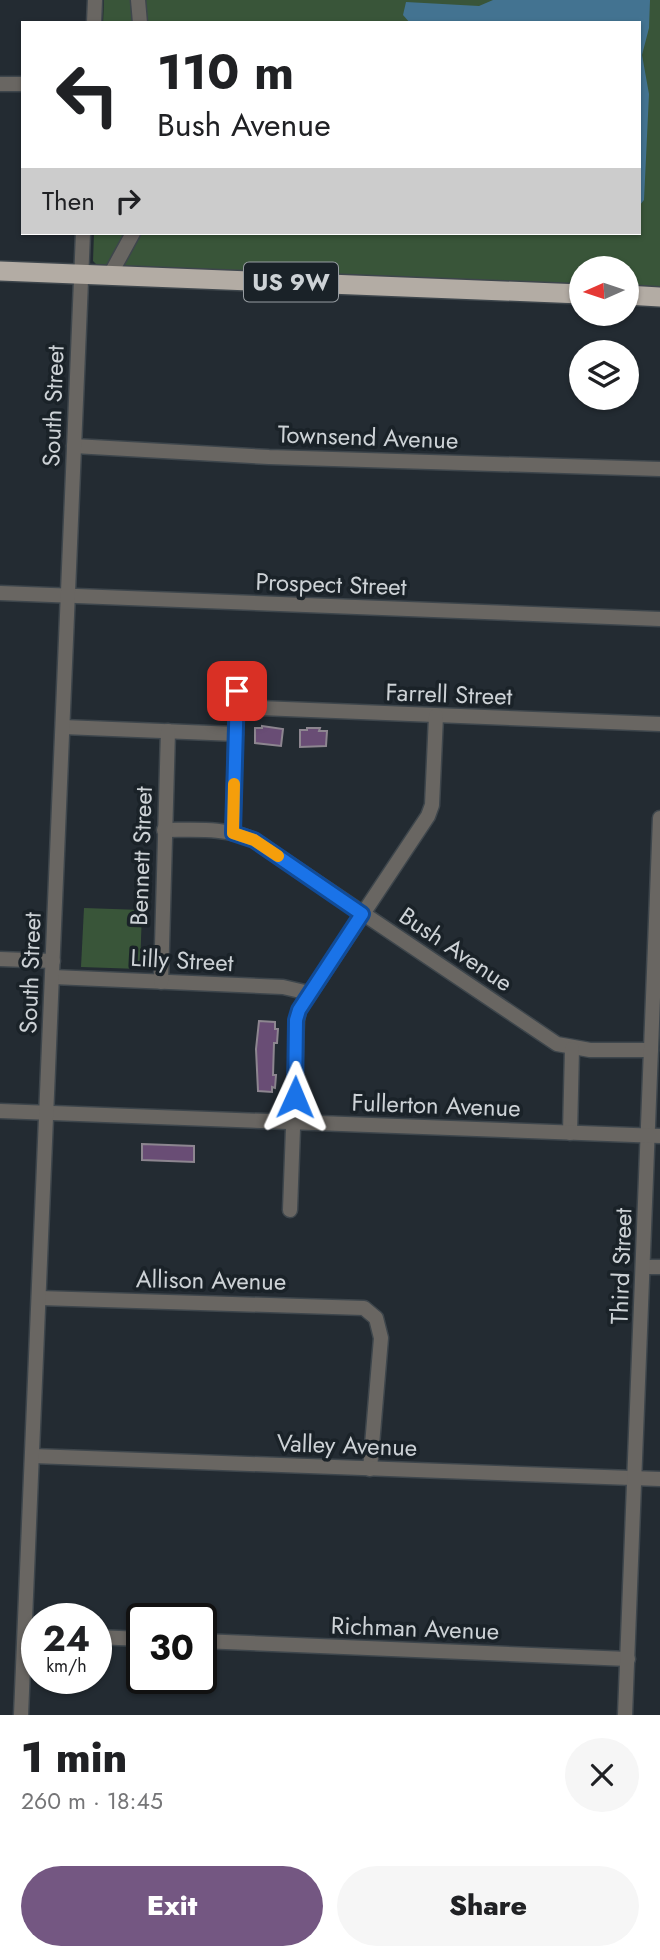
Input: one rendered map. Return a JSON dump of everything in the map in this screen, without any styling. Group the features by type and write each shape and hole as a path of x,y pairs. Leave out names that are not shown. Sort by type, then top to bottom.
{"highway":[{"name":"US 9W","path":"0,271 569,293"},
{"path":"639,296 660,297"}],"street":[{"path":"94,21 95,0"},
{"path":"138,0 140,21"},
{"path":"0,83 21,84"},
{"name":"South Street","path":"31,1603 33,1457 83,235"},
{"path":"110,275 132,235"},
{"name":"Townsend Avenue","path":"74,446 269,457 660,469"},
{"name":"Prospect Street","path":"0,593 660,618"},
{"path":"233,833 237,675"},
{"name":"Farrell Street","path":"236,707 660,724"},
{"path":"290,1210 296,1020 309,993 428,816 432,805 436,716"},
{"path":"62,727 236,734"},
{"name":"Bennett Street","path":"161,982 168,731"},
{"name":"Third Street","path":"625,1715 643,1267 654,1135 651,1049 660,818"},
{"name":"Bush Avenue","path":"164,830 233,833 254,840 557,1044 572,1049 651,1049"},
{"path":"0,959 53,961"},
{"name":"Lilly Street","path":"53,977 283,988 309,993"},
{"path":"570,1133 572,1049"},
{"name":"Fullerton Avenue","path":"0,1111 654,1135"},
{"path":"643,1267 660,1267"},
{"name":"Allison Avenue","path":"40,1298 364,1308 376,1318 381,1338 370,1469"},
{"name":"Valley Avenue","path":"33,1457 660,1479"},
{"name":"Richman Avenue","path":"217,1642 628,1659"},
{"name":"South Street","path":"21,1715 24,1694"}],"green space":[{"path":"104,0 660,0 660,288 639,287 639,256 569,256 569,285 98,266 93,261 94,235 641,235 641,21 103,21"},
{"path":"84,908 142,910 140,969 81,967"}],"water":[{"path":"493,0 650,0 649,28 642,55 649,94 644,200 641,204 641,21 408,21 403,15 406,2 479,6"}],"building":[{"path":"262,726 283,729 281,746 255,743 255,728"},
{"path":"307,728 327,731 326,746 300,747 300,730"},
{"path":"259,1021 275,1022 275,1029 278,1029 277,1043 274,1043 273,1075 276,1075 272,1092 258,1091 256,1049"},
{"path":"142,1144 194,1146 194,1162 142,1160"}],"slow traffic":[{"path":"234,784 233,833 254,840 278,856"}],"route":[{"path":"237,691 233,833 254,840 362,914 299,1010 296,1020 295,1097"}]}
